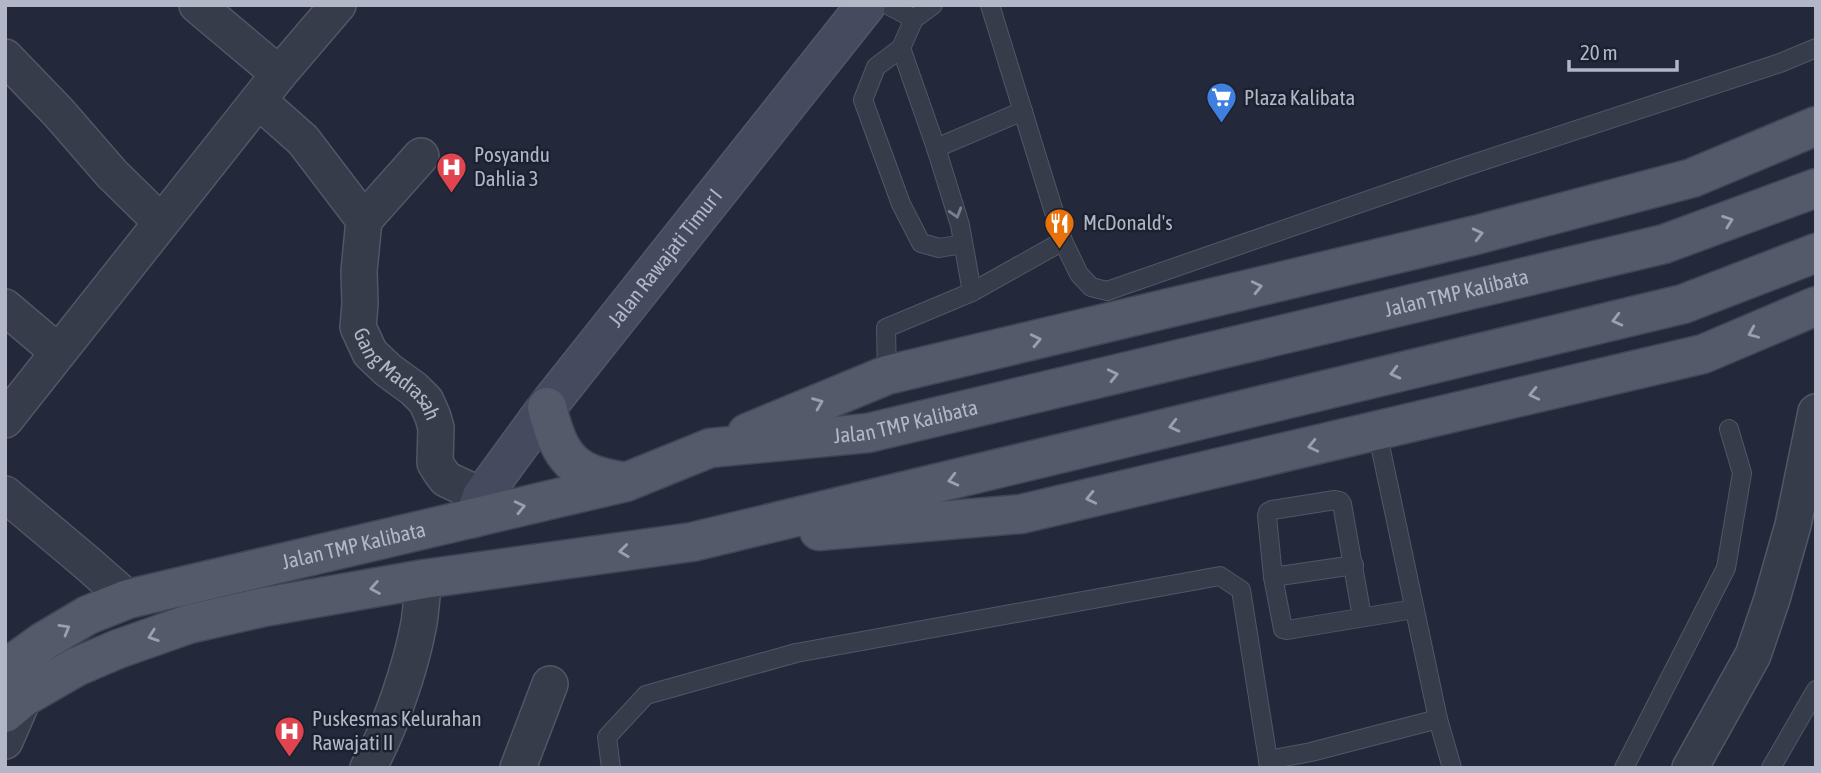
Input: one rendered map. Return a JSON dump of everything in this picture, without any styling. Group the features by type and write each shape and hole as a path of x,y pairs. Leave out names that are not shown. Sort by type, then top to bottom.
{"main road":[{"path":"710,448 887,375 1476,235 1678,182 1816,126"},
{"name":"Jalan TMP Kalibata","path":"11,693 44,641 88,615 128,599 478,507 626,482 710,448 868,433 1664,244 1816,188"},
{"name":"Jalan TMP Kalibata","path":"11,693 118,649 188,624 264,607 424,579 692,542 1683,304 1816,253"},
{"path":"692,542 1021,514 1703,354 1816,306"},
{"path":"547,407 555,437 568,460 590,474 626,482"}],"street":[{"path":"197,5 269,87 303,140 365,220 421,156"},
{"path":"5,420 269,87 338,5"},
{"name":"Jalan Rawajati Timur I","path":"478,507 547,407 866,5"},
{"path":"5,57 112,174 161,222"},
{"name":"Gang Madrasah","path":"365,220 359,271 358,327 370,353 426,401 436,429 435,463 446,479 478,507"},
{"path":"5,307 58,352"},
{"path":"1690,768 1753,655 1793,525 1816,412"},
{"path":"5,494 128,599"},
{"path":"368,768 390,718 408,664 419,624 424,579"},
{"path":"518,768 550,684"},
{"path":"5,741 11,693"}],"lane":[{"path":"888,5 914,19"},
{"path":"933,5 914,19 901,48 876,67 863,100 901,204 921,243 939,248 963,244"},
{"path":"990,5 1063,241 1079,274 1091,287 1107,291 1464,167 1780,63 1816,48"},
{"path":"901,48 960,225 972,292"},
{"path":"936,148 1023,111"},
{"path":"887,375 886,328 972,292 1063,241"},
{"path":"1624,768 1726,568 1742,472 1729,429"},
{"path":"1377,431 1437,719 1452,768"},
{"path":"1362,617 1340,501 1268,512 1273,577 1283,629 1362,617 1414,609"},
{"path":"1273,577 1354,565"},
{"path":"611,768 607,737 646,695 796,653 1220,576 1241,590 1268,764 1312,760 1437,719"},
{"path":"1771,768 1816,690"}],"place":[{"name":"Plaza Kalibata","path":"1221,125"},
{"name":"Posyandu Dahlia 3","path":"451,194"},
{"name":"McDonald's","path":"1060,250"},
{"name":"Puskesmas Kelurahan Rawajati II","path":"289,758"}]}
